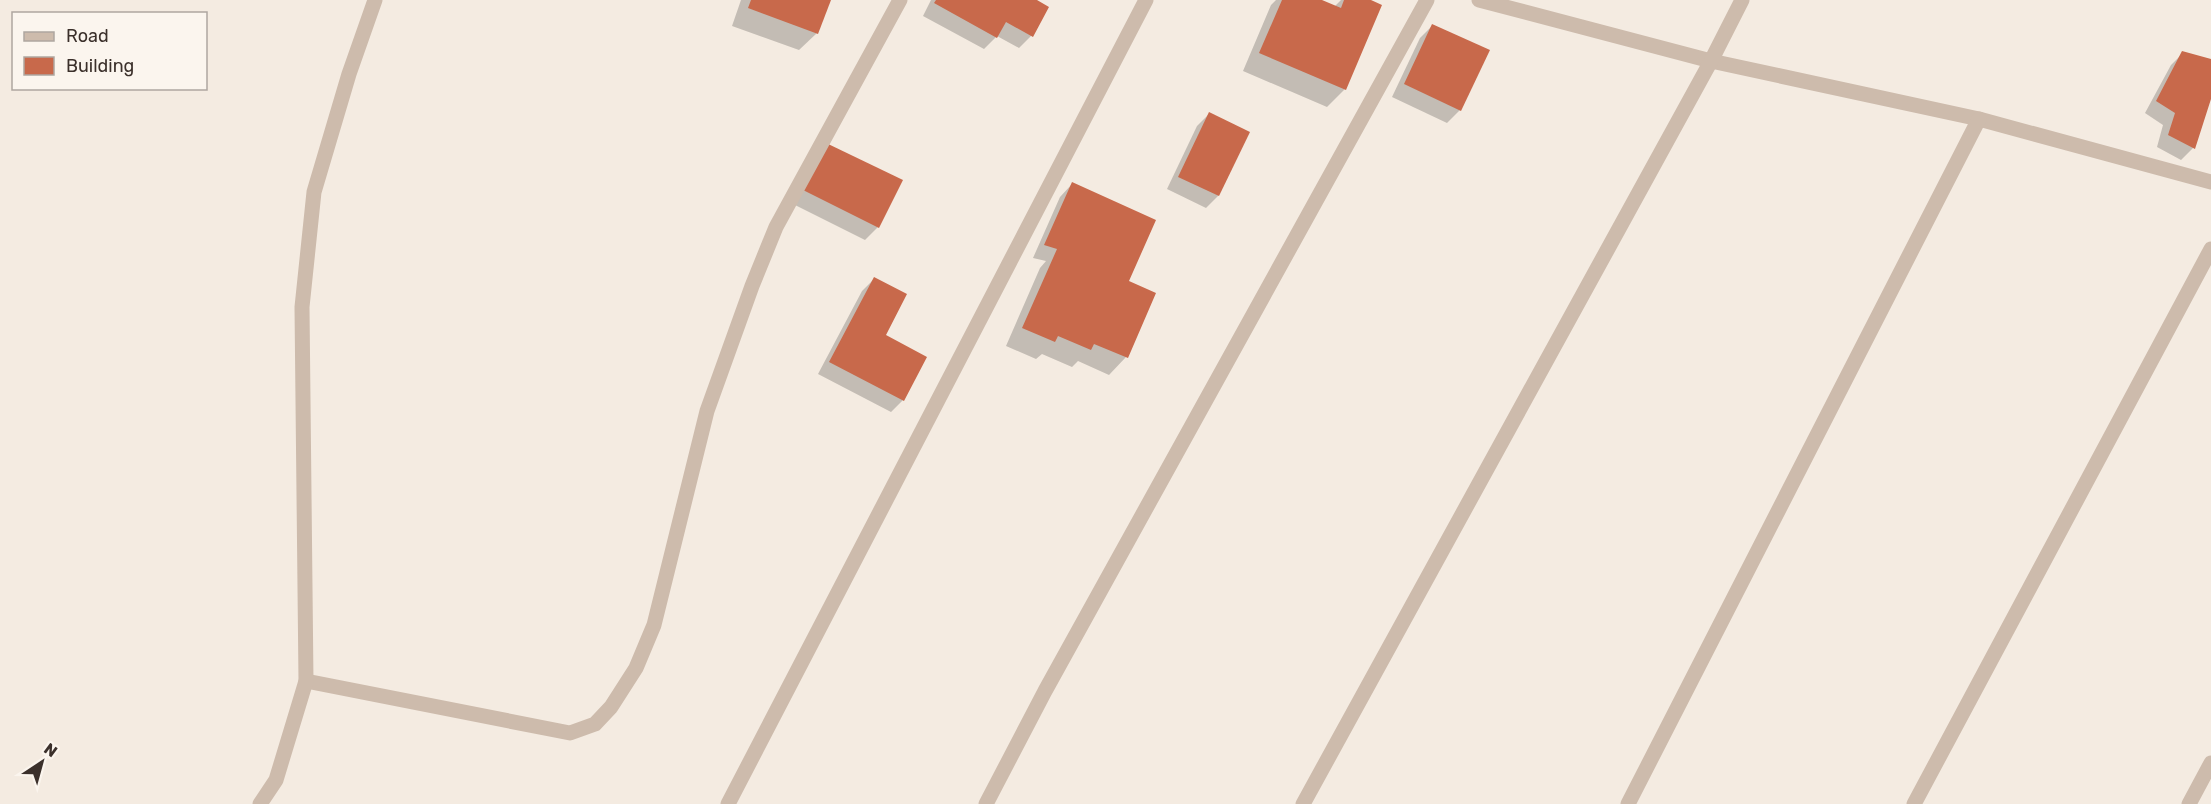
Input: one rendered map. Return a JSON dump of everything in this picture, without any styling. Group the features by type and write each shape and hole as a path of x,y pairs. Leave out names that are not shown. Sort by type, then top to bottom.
{"street":[{"path":"260,804 276,780 306,681 302,307 314,192 349,74 375,0"},
{"path":"306,681 570,733 595,724 611,707 636,668 654,625 707,411 776,227 900,0"},
{"path":"728,804 1146,0"},
{"path":"986,804 1045,691 1427,0"},
{"path":"1479,0 1712,61 1979,119 2211,182"},
{"path":"1303,804 1712,61 1742,0"},
{"path":"1628,804 1979,119"},
{"path":"1914,804 2211,249"},
{"path":"2189,804 2211,763"}],"building":[{"path":"751,0 831,0 818,34 748,8"},
{"path":"936,0 1037,0 1049,7 1033,37 1006,22 997,38 934,3"},
{"path":"1282,0 1322,0 1341,8 1344,0 1371,0 1382,5 1346,90 1259,53"},
{"path":"1432,24 1490,50 1461,111 1404,84"},
{"path":"2182,51 2211,59 2211,99 2195,149 2168,135 2175,113 2156,101"},
{"path":"1209,112 1250,132 1219,196 1178,177"},
{"path":"824,142 903,180 879,228 801,189"},
{"path":"1072,182 1156,220 1129,281 1156,293 1128,358 1094,344 1091,350 1058,336 1055,342 1022,328 1057,249 1044,245"},
{"path":"874,277 907,294 886,335 927,357 904,401 829,362"}]}
